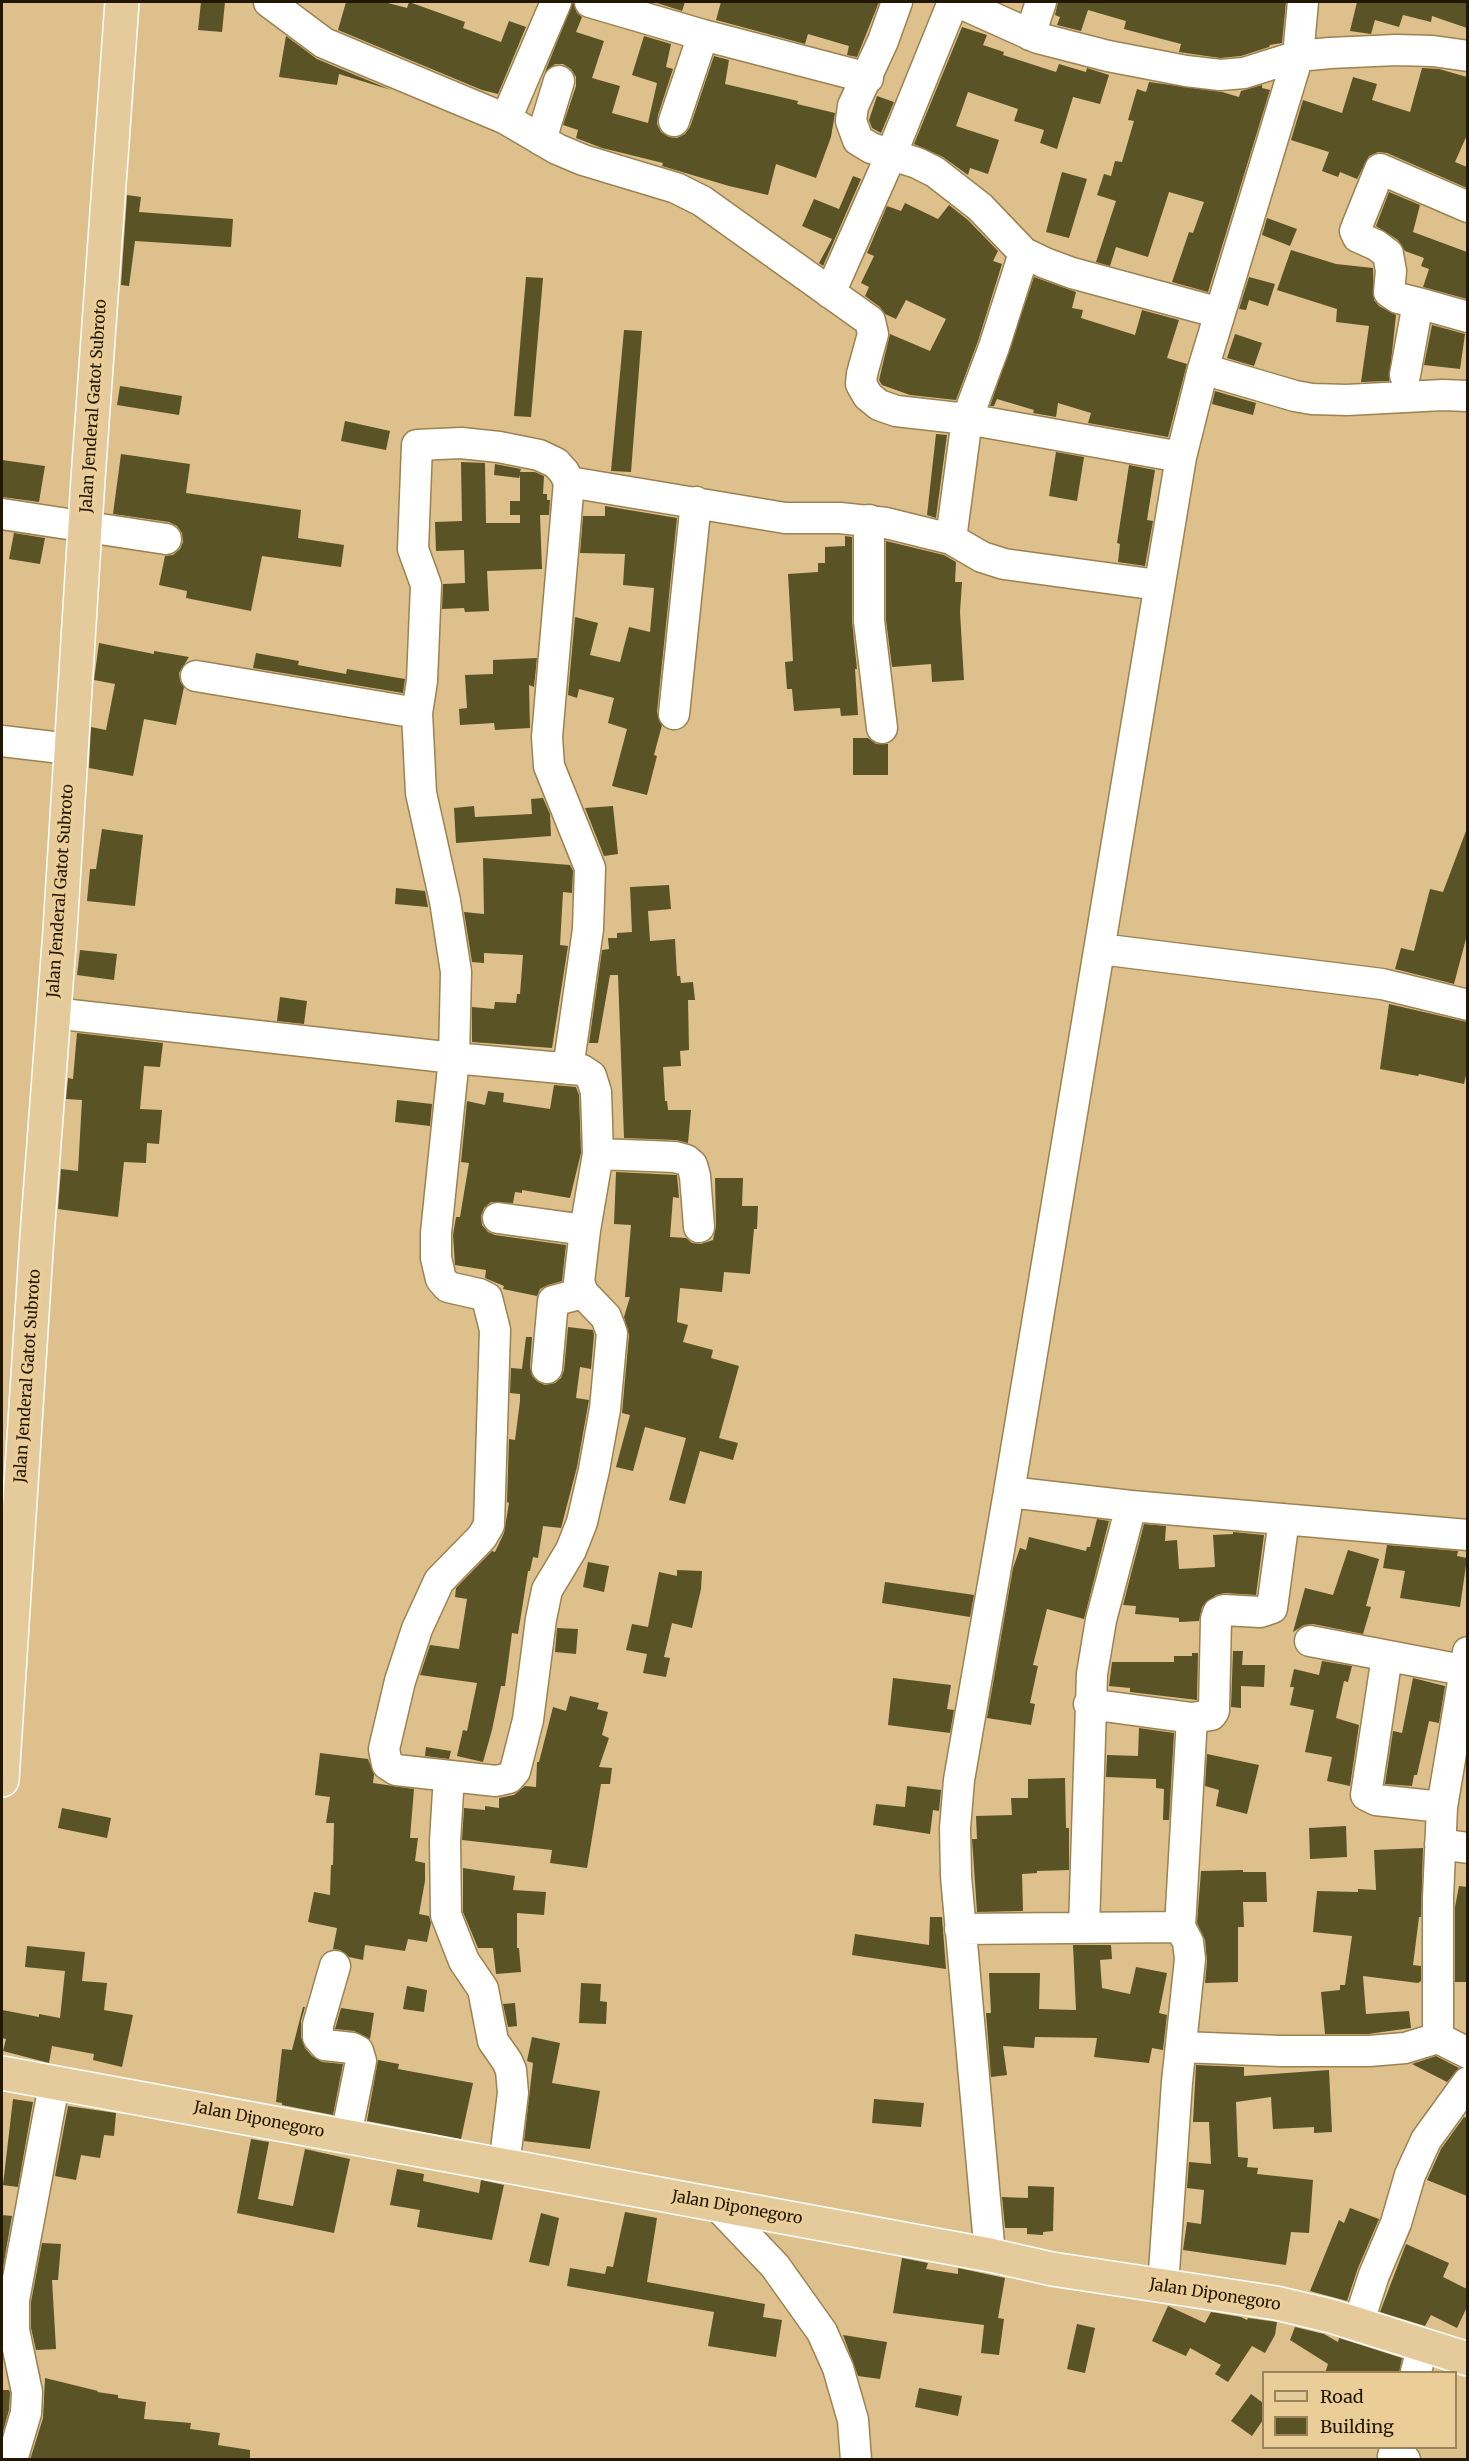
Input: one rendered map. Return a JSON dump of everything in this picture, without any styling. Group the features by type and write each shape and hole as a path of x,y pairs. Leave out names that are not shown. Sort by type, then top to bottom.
{"main road":[{"name":"Jalan Jenderal Gatot Subroto","path":"2,1780 122,2"},
{"name":"Jalan Diponegoro","path":"2,2073 54,2085 201,2109 990,2255 1052,2269 1275,2303 1358,2324 1419,2358 1466,2354"}],"street":[{"path":"269,2 324,43 506,119 541,140 583,160 676,188 702,201 870,321 871,345 861,378 863,388 874,402 896,411 967,419 1181,457"},
{"path":"506,119 556,2"},
{"path":"590,2 703,35 868,78"},
{"path":"897,2 868,78 853,106 853,127 858,140 864,145 935,172 981,207 1024,253 1072,273 1220,313"},
{"path":"830,293 891,155 953,2"},
{"path":"958,2 1030,35 1108,56 1220,75 1244,73 1298,57 1330,53 1396,50 1433,51 1467,56"},
{"path":"1030,35 1041,2"},
{"path":"990,2255 960,1929 955,1828 959,1779 1181,457 1203,369 1298,57 1303,2"},
{"path":"675,121 703,35"},
{"path":"541,140 559,81"},
{"path":"1467,207 1380,169 1355,231 1358,237 1376,245 1388,254 1391,271 1389,292 1398,298 1467,316"},
{"path":"951,539 967,419 994,347 1024,253"},
{"path":"1405,375 1418,303"},
{"path":"1203,369 1312,399 1467,396"},
{"path":"53,1013 454,1058 568,1069 587,1073 595,1085 598,1154 579,1282 583,1293 606,1317 612,1333 605,1409 582,1522 571,1550 548,1590 541,1619 528,1720 518,1761 513,1774 503,1780 402,1772 391,1768 385,1760 384,1749 400,1681 430,1599 439,1581 482,1538 489,1525 496,1352 494,1323 487,1298 448,1287 441,1280 436,1258 436,1233 454,1058 456,972 445,901 421,793 417,713 422,681 426,585 413,549 417,445 435,442 461,443 499,447 539,455 556,463 569,482 547,737 549,766 590,868 588,928 568,1069"},
{"path":"569,482 786,518 869,520 917,529 951,539 982,557 1004,564 1158,585"},
{"path":"674,714 696,502"},
{"path":"2,514 166,539"},
{"path":"869,520 869,621 882,728"},
{"path":"196,676 417,713"},
{"path":"2,741 70,749"},
{"path":"1100,949 1388,986 1467,1005"},
{"path":"598,1154 675,1157 686,1160 692,1166 695,1176 699,1227"},
{"path":"498,1218 585,1230"},
{"path":"547,1368 553,1301 583,1293"},
{"path":"1009,1492 1131,1506 1467,1535"},
{"path":"1083,1928 1089,1704 1096,1646 1131,1506"},
{"path":"1089,1704 1192,1718 1211,1715 1214,1711 1218,1613 1224,1610 1260,1612 1272,1608 1284,1519"},
{"path":"1310,1641 1387,1656 1466,1664 1442,1807 1454,1846 1438,2038"},
{"path":"1387,1656 1366,1796 1376,1800 1442,1807"},
{"path":"1163,2286 1177,2082 1190,1950 1180,1927 1192,1718"},
{"path":"449,1776 445,1860 446,1915 453,1938 464,1961 483,1989 493,2041 511,2070 513,2093 504,2166"},
{"path":"960,1929 1180,1927"},
{"path":"335,1966 318,2025 318,2037 325,2045 352,2048 358,2051 361,2061 346,2136"},
{"path":"1182,2047 1281,2051 1369,2050 1405,2048 1438,2038 1467,2053"},
{"path":"1358,2324 1374,2275 1396,2223 1410,2175 1426,2140 1467,2082"},
{"path":"12,2460 26,2413 27,2392 14,2330 14,2307 54,2085"},
{"path":"716,2204 775,2266 822,2331 838,2368 853,2420 856,2460"},
{"path":"1396,2449 1394,2456 1405,2460"}],"building":[{"path":"201,2 225,2 222,32 198,30"},
{"path":"346,2 384,2 407,8 409,2 465,22 463,28 501,42 509,21 526,27 498,94 482,90 338,30"},
{"path":"573,2 577,13 582,17 576,32 604,41 592,78 620,86 612,113 648,123 657,83 632,75 644,36 671,44 666,67 673,69 657,124 661,132 669,137 677,138 685,134 690,127 714,56 729,60 725,84 798,101 797,104 835,113 831,137 816,178 776,164 768,195 729,186 662,166 663,163 602,148 576,138 578,130 563,125 576,86 576,77 571,69 563,64 555,64 545,72"},
{"path":"654,2 685,2 682,11"},
{"path":"721,2 879,2 857,57 847,55 849,46 808,34 805,44 716,20"},
{"path":"1058,2 1286,2 1282,43 1241,56 1220,58 1179,52 1181,44 1124,29 1126,21 1088,10 1081,31 1057,25 1060,17 1055,15"},
{"path":"1357,2 1467,2 1467,28 1432,16 1431,22 1403,15 1399,27 1375,20 1371,34 1350,31"},
{"path":"962,27 987,35 983,45 1004,52 1003,55 1056,72 1059,64 1086,72 1087,68 1109,75 1100,104 1073,97 1057,149 1040,143 1044,130 1014,121 1018,109 968,92 956,126 999,140 988,174 970,168 968,175 943,157 914,144"},
{"path":"286,36 317,59 391,90 339,74 337,85 279,77"},
{"path":"1422,68 1439,69 1467,77 1467,135 1455,162 1467,167 1467,188 1387,153 1378,152 1369,156 1357,179 1340,172 1338,177 1322,171 1329,152 1291,140 1303,100 1342,113 1353,77 1377,84 1372,100 1410,112"},
{"path":"1149,82 1222,92 1239,97 1241,91 1262,85 1262,88 1270,90 1208,292 1172,282 1189,232 1193,233 1204,202 1169,192 1148,257 1116,247 1110,266 1096,262 1116,201 1097,195 1104,174 1111,176 1115,161 1122,162 1134,121 1128,120 1137,89 1146,92"},
{"path":"877,96 894,102 881,133 872,128 869,120"},
{"path":"1062,172 1087,179 1069,238 1046,232"},
{"path":"853,176 861,179 823,266 819,263 832,239 802,226 814,199 839,209"},
{"path":"1389,192 1420,205 1413,232 1467,252 1467,299 1423,287 1429,269 1421,266 1424,258 1405,251 1398,240 1376,226"},
{"path":"127,195 141,197 139,212 233,219 231,247 135,241 129,286 121,285"},
{"path":"905,203 938,219 949,205 968,220 998,251 993,261 1002,264 978,341 956,400 910,395 882,385 879,380 890,334 930,351 946,319 906,300 896,319 885,314 880,307 865,296 869,287 861,283 874,256 867,253 887,206 901,211"},
{"path":"1267,218 1297,229 1290,246 1262,235"},
{"path":"1291,250 1336,264 1373,268 1374,300 1379,306 1396,315 1389,381 1361,382 1369,326 1336,322 1337,309 1277,290"},
{"path":"526,277 543,278 531,417 514,416"},
{"path":"1034,277 1076,292 1072,308 1083,310 1081,318 1135,335 1142,310 1179,320 1167,358 1187,364 1168,437 1088,423 1091,413 1058,403 1056,417 1033,413 1034,410 997,399 994,406 990,406"},
{"path":"1249,277 1275,284 1268,306 1249,300 1246,310 1239,309"},
{"path":"1432,325 1465,334 1460,369 1424,365"},
{"path":"624,330 642,331 631,472 611,471"},
{"path":"1235,334 1262,343 1254,366 1227,358"},
{"path":"120,386 182,396 179,415 117,405"},
{"path":"1215,391 1256,403 1253,415 1212,404"},
{"path":"345,421 390,431 386,450 341,441"},
{"path":"936,434 947,435 936,518 927,515"},
{"path":"1056,452 1084,457 1077,501 1049,496"},
{"path":"121,454 190,464 186,493 301,510 298,538 344,545 341,567 262,556 251,611 186,598 187,591 159,585 165,556 173,555 180,549 183,542 182,533 177,526 169,522 113,514"},
{"path":"2,460 45,466 39,502 2,497"},
{"path":"461,462 485,463 486,523 520,523 520,515 510,515 510,501 520,501 520,475 519,478 494,475 495,464 521,469 520,472 535,472 544,476 543,494 547,494 547,500 550,500 549,515 540,515 542,569 487,571 489,611 465,612 464,608 442,609 443,584 465,583 464,550 436,551 435,522 462,521"},
{"path":"1129,465 1155,470 1147,520 1153,521 1145,566 1118,562 1120,544 1117,543"},
{"path":"605,506 677,518 657,712 662,725 647,795 612,786 627,729 608,723 614,698 579,689 577,698 568,695 575,617 598,623 590,655 620,662 629,627 650,632 654,588 623,585 625,554 580,553 583,516 605,516"},
{"path":"14,533 45,538 40,564 9,559"},
{"path":"845,536 852,537 852,621 857,669 855,669 858,715 841,716 840,708 794,711 792,689 787,689 785,662 793,661 788,574 818,572 818,563 825,563 825,547 845,546"},
{"path":"886,541 944,555 956,562 955,582 962,582 960,612 964,680 932,682 931,664 892,667 886,620"},
{"path":"99,643 154,654 154,651 189,657 179,673 184,687 176,725 144,719 133,776 89,768 91,727 106,730 115,684 94,680"},
{"path":"256,653 299,661 298,665 346,674 347,669 405,679 403,693 253,668"},
{"path":"537,658 534,687 529,685 530,728 495,730 494,723 460,725 459,709 467,708 465,675 493,674 493,660"},
{"path":"853,738 868,738 876,744 888,744 888,775 853,775"},
{"path":"543,798 550,814 551,836 456,843 454,808 474,806 475,817 532,814 531,799"},
{"path":"613,806 618,854 604,856 585,808"},
{"path":"102,829 143,835 135,906 87,901 90,869 96,869"},
{"path":"1466,831 1467,935 1454,984 1395,969 1401,948 1414,951 1430,889 1443,892"},
{"path":"483,858 570,865 573,871 572,893 563,892 560,945 568,946 552,1048 472,1042 472,1007 494,1009 495,1002 516,1003 517,994 520,994 523,955 484,953 484,963 472,962 464,912 484,914"},
{"path":"669,885 671,909 648,911 650,941 675,939 677,976 680,976 681,983 693,982 695,1000 688,1000 689,1050 680,1051 681,1066 663,1067 665,1101 667,1101 668,1110 691,1110 688,1143 676,1140 624,1138 618,975 610,975 598,1043 589,1043 602,950 609,949 608,938 617,938 617,933 632,932 630,887"},
{"path":"396,888 425,891 428,907 395,904"},
{"path":"80,950 117,954 114,980 77,975"},
{"path":"280,997 307,1001 304,1024 277,1021"},
{"path":"1389,1004 1467,1022 1467,1071 1464,1084 1419,1074 1418,1076 1380,1069"},
{"path":"77,1033 163,1043 160,1067 144,1066 140,1109 162,1110 159,1144 147,1143 146,1163 124,1162 118,1217 58,1209 61,1169 78,1171 82,1100 66,1099 68,1078 73,1079"},
{"path":"554,1085 576,1087 579,1095 581,1153 570,1198 522,1190 522,1193 515,1192 513,1203 491,1202 484,1208 481,1216 482,1225 488,1232 495,1235 566,1245 562,1281 540,1289 537,1296 503,1289 504,1286 485,1278 486,1270 455,1265 453,1235 456,1217 460,1217 469,1163 461,1162 467,1101 485,1105 488,1091 504,1093 503,1102 550,1109"},
{"path":"397,1100 432,1104 430,1126 395,1122"},
{"path":"616,1172 677,1175 679,1198 673,1197 670,1237 686,1238 692,1243 701,1244 713,1240 716,1226 715,1178 743,1178 742,1206 758,1206 750,1274 724,1272 722,1292 680,1288 677,1322 688,1325 683,1342 713,1350 711,1358 739,1366 719,1438 738,1443 733,1460 700,1451 685,1504 669,1500 686,1438 645,1427 633,1471 616,1467 630,1415 622,1413 629,1335 624,1317 630,1297 625,1297 631,1225 614,1224"},
{"path":"568,1327 593,1330 594,1335 591,1369 580,1367 576,1398 589,1400 577,1467 561,1528 543,1526 538,1558 533,1557 530,1571 528,1571 518,1634 512,1633 505,1686 501,1686 483,1762 457,1756 463,1730 467,1731 477,1683 420,1675 430,1645 459,1649 467,1599 455,1597 456,1588 492,1551 495,1552 504,1533 509,1503 507,1502 509,1439 515,1440 520,1401 520,1394 510,1393 511,1368 522,1369 526,1337 532,1337 530,1366 532,1376 545,1385 555,1383 561,1378 564,1370"},
{"path":"1097,1519 1109,1521 1084,1619 1047,1609 1033,1665 1038,1666 1030,1703 1035,1704 1031,1725 987,1718 1013,1568 1020,1548 1026,1550 1029,1537 1086,1551 1087,1547 1090,1547"},
{"path":"1144,1524 1166,1526 1165,1541 1177,1540 1179,1569 1215,1567 1213,1535 1233,1534 1233,1532 1264,1535 1256,1595 1225,1593 1216,1595 1202,1607 1199,1621 1179,1622 1179,1618 1135,1614 1136,1606 1123,1605"},
{"path":"1387,1545 1458,1551 1457,1556 1467,1558 1460,1607 1400,1598 1405,1571 1383,1568"},
{"path":"1348,1550 1379,1559 1366,1606 1371,1607 1363,1634 1313,1624 1304,1625 1293,1632 1305,1588 1333,1595"},
{"path":"588,1562 609,1566 604,1592 583,1587"},
{"path":"677,1570 702,1571 701,1589 692,1628 672,1623 664,1657 670,1658 666,1677 643,1673 647,1654 626,1650 632,1624 648,1627 659,1572 677,1576"},
{"path":"885,1582 974,1595 970,1617 882,1603"},
{"path":"557,1628 578,1629 576,1654 555,1652"},
{"path":"1233,1651 1243,1651 1242,1665 1265,1665 1264,1687 1241,1686 1241,1708 1231,1707"},
{"path":"1192,1653 1198,1653 1197,1700 1130,1692 1130,1688 1109,1686 1112,1662 1174,1662 1174,1656 1192,1656"},
{"path":"1322,1661 1352,1666 1348,1682 1344,1681 1336,1718 1359,1725 1350,1786 1327,1781 1332,1757 1305,1752 1314,1710 1290,1705 1294,1687 1290,1687 1294,1669 1319,1675"},
{"path":"893,1678 951,1685 947,1709 954,1710 950,1733 888,1725"},
{"path":"1413,1678 1445,1686 1439,1723 1429,1721 1417,1775 1414,1775 1412,1786 1385,1784 1393,1731 1402,1733"},
{"path":"570,1696 599,1703 597,1709 608,1712 602,1735 609,1738 599,1767 612,1768 610,1784 601,1784 587,1868 550,1863 552,1850 462,1840 464,1808 485,1810 485,1806 499,1808 499,1798 514,1795 525,1786 536,1787 537,1762 539,1762 553,1707 566,1711"},
{"path":"1139,1728 1174,1733 1169,1820 1163,1820 1164,1789 1156,1788 1156,1779 1106,1777 1107,1755 1138,1756"},
{"path":"426,1747 451,1751 449,1759 425,1756"},
{"path":"320,1753 368,1759 374,1774 373,1783 414,1789 410,1838 418,1838 415,1861 425,1863 425,1881 419,1914 429,1916 431,1923 427,1942 408,1939 405,1951 365,1945 363,1960 349,1957 340,1950 333,1949 337,1928 308,1922 314,1892 330,1895 331,1865 333,1865 334,1823 326,1823 330,1797 315,1795"},
{"path":"1207,1754 1259,1765 1247,1814 1216,1806 1219,1790 1205,1786"},
{"path":"1065,1778 1066,1828 1069,1828 1069,1870 1022,1874 1023,1911 977,1912 972,1839 977,1839 976,1816 1012,1815 1011,1798 1028,1798 1028,1779"},
{"path":"907,1786 941,1790 939,1811 933,1810 930,1834 873,1825 876,1804 905,1807"},
{"path":"62,1808 111,1818 107,1838 58,1828"},
{"path":"1346,1826 1347,1857 1310,1859 1309,1828"},
{"path":"1423,1848 1421,1917 1419,1917 1413,1965 1421,1966 1421,1981 1418,1983 1363,1976 1366,2014 1409,2011 1411,2028 1368,2034 1325,2034 1321,1992 1340,1990 1340,1985 1345,1985 1352,1936 1313,1932 1317,1891 1376,1890 1374,1850"},
{"path":"463,1868 515,1876 513,1890 546,1892 544,1915 517,1913 517,1948 519,1948 521,1972 496,1974 493,1948 478,1948 463,1912"},
{"path":"1243,1870 1243,1872 1266,1872 1267,1902 1243,1902 1244,1927 1238,1927 1238,1982 1205,1983 1207,1961 1205,1940 1197,1923 1201,1871"},
{"path":"1459,1886 1467,1887 1467,1982 1455,1982 1455,1907"},
{"path":"930,1917 942,1917 946,1969 852,1955 855,1934 929,1945"},
{"path":"1073,1945 1111,1945 1112,1959 1100,1960 1102,1988 1130,1994 1136,1967 1167,1973 1159,2013 1167,2015 1163,2050 1152,2048 1149,2063 1094,2057 1097,2038 1035,2037 1034,2048 1003,2046 1007,2075 991,2077 986,2013 991,2013 989,1973 1040,1973 1039,2009 1076,2010"},
{"path":"27,1946 85,1952 82,1981 107,1983 104,2010 133,2015 122,2067 93,2060 94,2054 52,2046 49,2063 3,2051 6,2039 2,2038 2,2010 39,2017 39,2014 60,2018 65,1971 25,1967"},
{"path":"581,1983 601,1984 600,2001 607,2002 606,2024 579,2023"},
{"path":"407,1986 427,1990 424,2012 403,2009"},
{"path":"515,2003 517,2026 508,2027 503,2004"},
{"path":"303,2007 305,2007 301,2021 301,2037 305,2048 322,2062 343,2064 333,2115 276,2102 282,2049 292,2050"},
{"path":"341,2008 374,2013 370,2039 354,2031 335,2029"},
{"path":"532,2037 560,2043 552,2083 600,2091 590,2149 524,2141 533,2063 527,2061"},
{"path":"1436,2056 1459,2068 1447,2082 1412,2064"},
{"path":"378,2060 399,2064 398,2069 473,2083 461,2139 367,2121"},
{"path":"1196,2065 1244,2067 1244,2076 1329,2070 1332,2132 1314,2133 1314,2127 1273,2129 1271,2097 1236,2102 1238,2157 1248,2158 1247,2167 1258,2168 1257,2174 1313,2180 1309,2233 1291,2232 1286,2265 1183,2250 1187,2222 1201,2224 1204,2190 1187,2188 1189,2162 1211,2164 1209,2122 1193,2122"},
{"path":"13,2099 33,2102 18,2187 3,2185"},
{"path":"874,2099 924,2103 921,2127 872,2123"},
{"path":"68,2106 116,2113 114,2136 104,2135 100,2158 81,2155 76,2180 55,2176"},
{"path":"1464,2117 1467,2118 1467,2196 1427,2180 1441,2149"},
{"path":"251,2139 269,2142 258,2199 293,2206 305,2149 350,2159 334,2233 237,2213"},
{"path":"397,2169 424,2174 423,2181 479,2193 481,2180 504,2185 492,2240 417,2227 420,2210 390,2205"},
{"path":"1028,2186 1054,2187 1053,2231 1043,2232 1043,2235 1027,2234 1027,2228 1005,2228 1002,2197 1028,2198"},
{"path":"1350,2208 1379,2219 1347,2301 1310,2291 1339,2220 1344,2223"},
{"path":"625,2212 657,2218 647,2282 765,2304 763,2317 782,2320 776,2357 708,2346 714,2312 567,2286 570,2268 605,2274 607,2266 613,2267"},
{"path":"541,2213 559,2218 549,2266 529,2262"},
{"path":"2,2215 12,2216 2,2273"},
{"path":"42,2243 61,2244 58,2280 52,2280 56,2349 36,2350 31,2328 31,2302"},
{"path":"1406,2244 1449,2263 1443,2277 1467,2289 1467,2307 1457,2328 1431,2315 1425,2326 1380,2312"},
{"path":"902,2258 928,2263 926,2269 958,2274 958,2268 1005,2278 998,2318 1004,2319 999,2355 981,2353 984,2325 893,2313"},
{"path":"1168,2306 1205,2323 1211,2312 1247,2320 1248,2318 1277,2322 1275,2335 1265,2353 1252,2346 1228,2382 1215,2374 1221,2365 1190,2348 1186,2356 1152,2341"},
{"path":"1077,2324 1095,2328 1085,2373 1067,2369"},
{"path":"1295,2327 1324,2334 1338,2342 1339,2338 1402,2358 1399,2371 1326,2371 1328,2364 1290,2340"},
{"path":"843,2335 887,2342 880,2379 858,2376"},
{"path":"45,2378 97,2392 118,2395 118,2398 146,2402 144,2419 191,2423 190,2429 220,2433 218,2445 250,2450 250,2460 30,2460 43,2418"},
{"path":"919,2388 962,2396 958,2416 915,2407"},
{"path":"2,2390 9,2390 10,2393 9,2410 2,2435"},
{"path":"1251,2394 1262,2402 1262,2421 1252,2436 1231,2421"}]}
